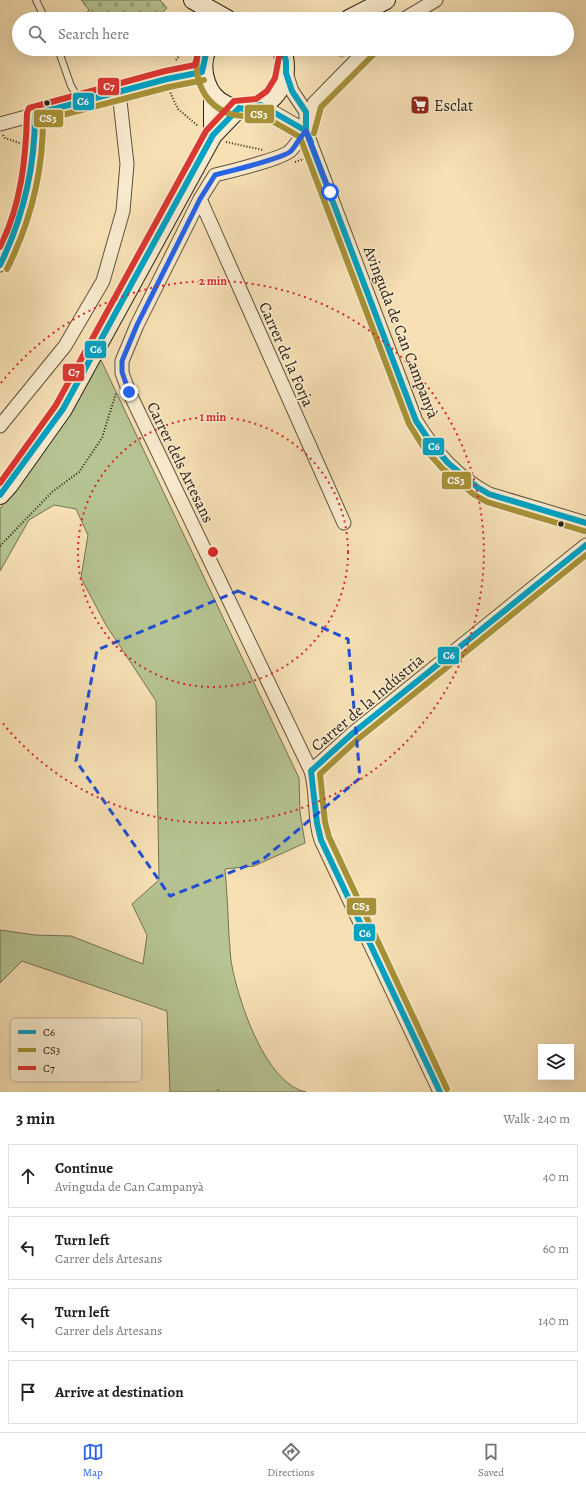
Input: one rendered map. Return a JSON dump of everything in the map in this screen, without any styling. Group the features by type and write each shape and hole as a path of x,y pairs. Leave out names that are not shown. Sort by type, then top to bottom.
{"street":[{"path":"363,12 386,0"},
{"path":"416,12 436,0"},
{"path":"197,7 210,12"},
{"path":"204,56 202,72 207,86 213,95 228,106 244,109 261,105 277,94 283,84 288,58"},
{"path":"261,105 306,131 314,104 360,56"},
{"name":"Avinguda de Can Campanyà","path":"288,58 292,92 306,112 306,131 416,421 428,442 442,458 476,487 489,494 586,523"},
{"path":"0,124 166,79 202,72"},
{"path":"0,426 65,346 103,281 124,211 127,164 119,92"},
{"path":"213,95 213,135"},
{"path":"0,495 9,485 63,409 213,135 239,108"},
{"path":"0,264 21,220 30,183 36,145 35,114"},
{"name":"Carrer dels Artesans","path":"306,131 299,138 291,151 271,159 215,175 200,199 137,325 122,361 122,372 129,392 311,771"},
{"name":"Carrer de la Forja","path":"200,199 344,522"},
{"name":"Carrer de la Indústria","path":"440,1092 321,840 318,830 314,781 311,771 353,732 586,546"}],"lane":[{"path":"36,0 42,12"},
{"path":"60,56 71,86 81,102"}],"path":[{"path":"176,60 179,56"},
{"path":"342,56 348,58"},
{"path":"0,546 52,492 79,472 102,438 122,372"}],"highlighted area":[{"path":"238,591 348,639 360,778 262,860 170,896 76,761 97,650"}],"green space":[{"path":"81,0 160,0 167,8 163,12 87,12 89,10"},
{"path":"100,358 299,778 300,812 305,843 254,866 225,869 231,963 248,1020 267,1058 279,1074 292,1086 306,1092 220,1092 218,1089 217,1092 170,1092 167,1011 22,961 0,983 0,930 35,935 71,936 143,964 147,935 132,904 159,880 156,701 106,625 81,578 88,535 76,509 54,505 29,520 0,571 0,509"}],"transit line":[{"name":"C7","path":"0,247 18,198 24,165 27,113 29,108 165,71 195,65 197,56"},
{"name":"CS3","path":"198,56 198,78 202,90 210,101 219,109 231,114 245,116 260,114 300,137 409,424 424,448 442,468 473,494 487,502 584,531"},
{"name":"C6","path":"0,265 22,210 33,153 35,114 167,79 202,72 205,56"},
{"name":"C7","path":"0,483 56,405 206,131 234,101 256,99 267,91 275,78 280,56"},
{"name":"C6","path":"284,56 286,73 292,91 306,112 306,131 311,142"},
{"name":"CS3","path":"314,133 321,107 372,56"},
{"name":"CS3","path":"7,269 23,233 34,196 41,159 43,120 169,87 204,80"},
{"name":"C6","path":"0,495 63,409 213,135 239,108 244,109 261,105 306,131 416,421 431,443 448,463 477,487 489,494 586,523"},
{"name":"C6","path":"440,1092 321,840 317,823 311,771 353,733 586,545"},
{"name":"CS3","path":"447,1089 329,837 325,822 320,774 358,739 586,555"}],"place":[{"name":"Esclat","path":"420,105"}],"route":[{"path":"129,392 124,383 122,361 137,325 200,199 215,175 271,159 291,151 299,138 306,131 330,192"}]}
